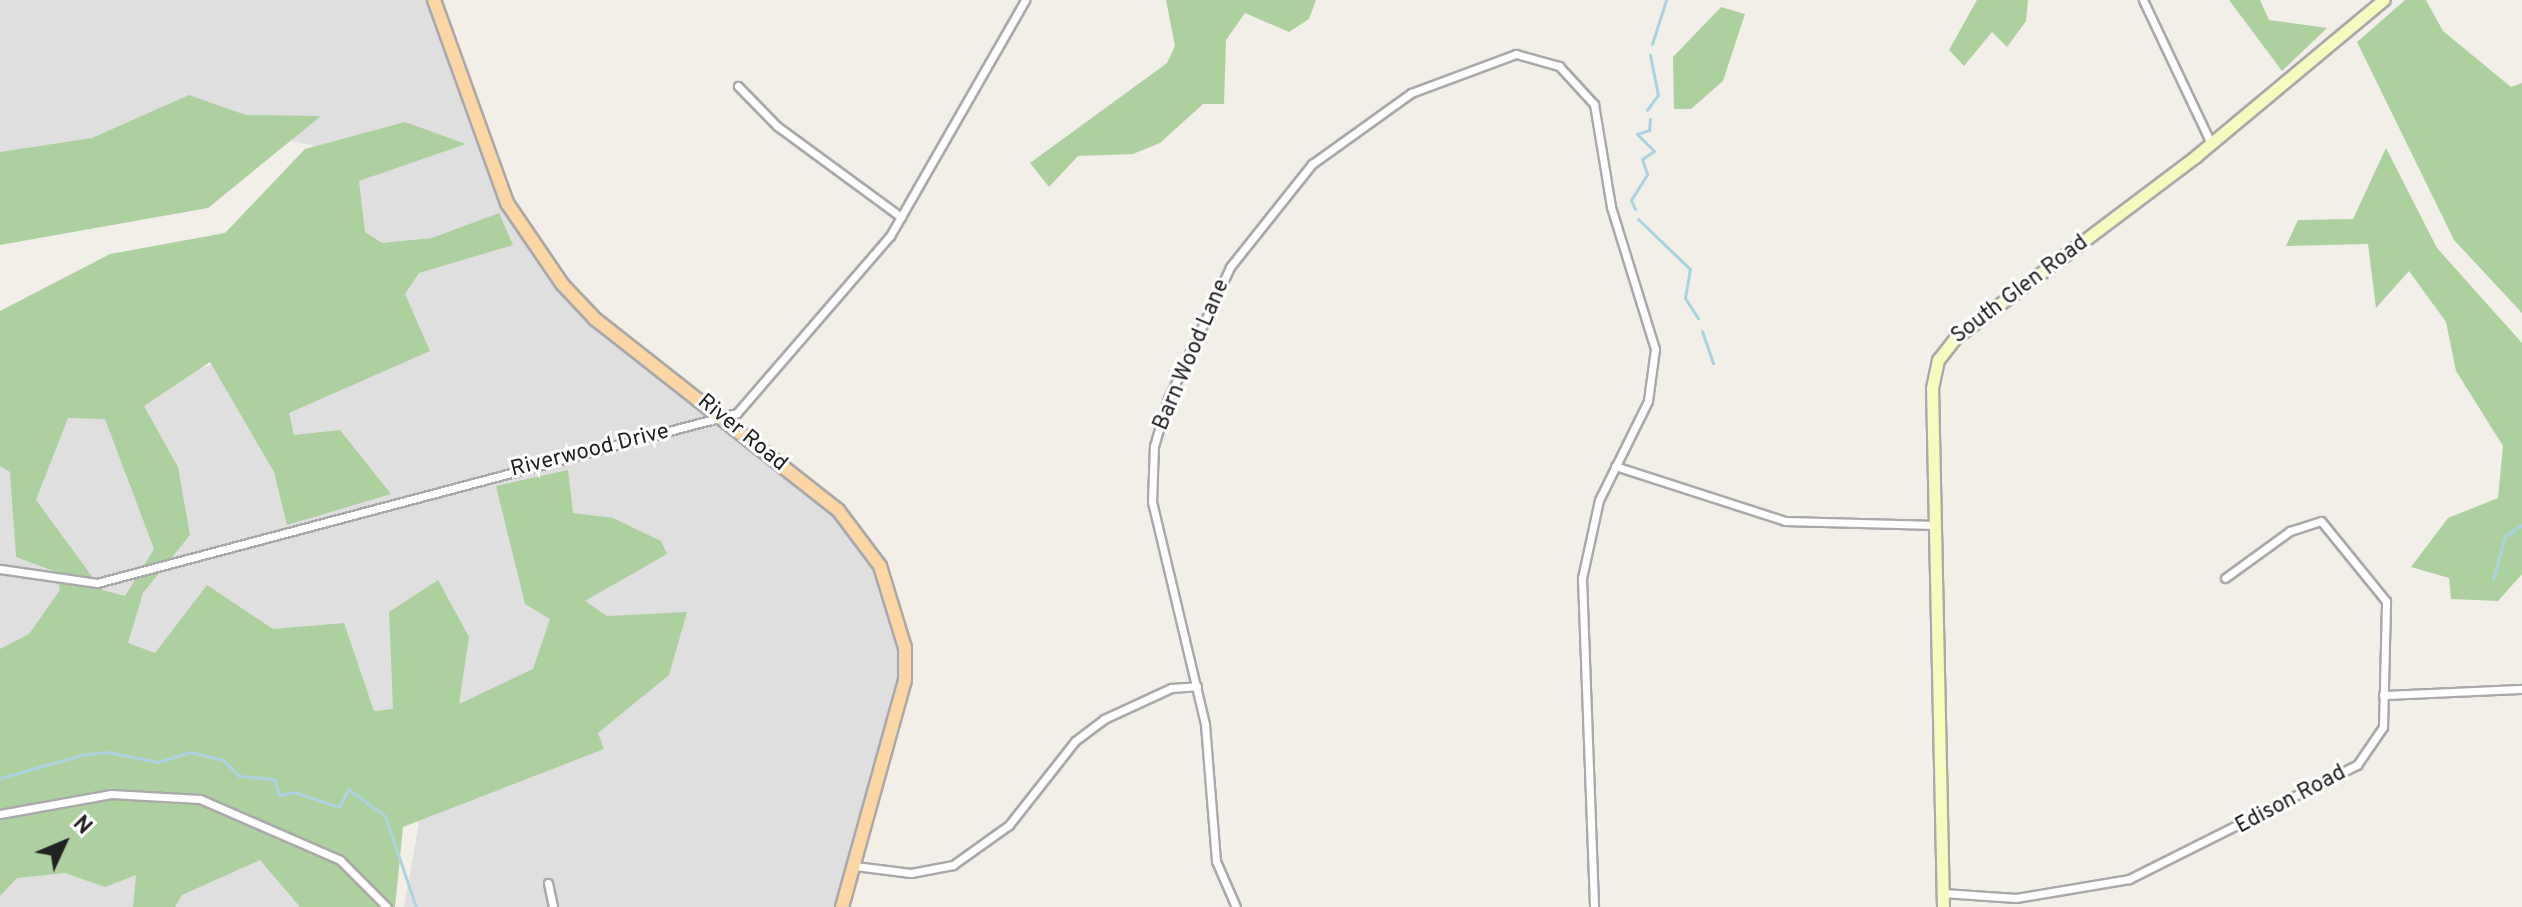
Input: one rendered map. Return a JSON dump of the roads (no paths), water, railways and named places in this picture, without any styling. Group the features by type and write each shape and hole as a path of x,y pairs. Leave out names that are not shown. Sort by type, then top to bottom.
{"main road":[{"name":"River Road","path":"434,0 484,148 536,251 595,319 838,510 893,596 905,680 842,907"},
{"name":"South Glen Road","path":"1943,907 1939,525 1932,388 1946,347 2211,143 2383,0"}],"street":[{"name":"Riverwood Drive","path":"0,569 97,583 726,419 791,357 901,217 1025,0"},
{"path":"2143,0 2211,143"},
{"name":"Barn Wood Lane","path":"1236,907 1216,861 1197,686 1152,502 1154,446 1196,334 1230,267 1312,164 1411,93 1486,61 1516,54 1559,66 1585,89 1600,123 1611,207 1655,349 1648,401 1615,466 1587,539 1582,578 1594,907"},
{"path":"738,86 777,126 901,217"},
{"path":"1615,466 1785,521 1939,525"},
{"name":"Edison Road","path":"1943,893 2016,898 2129,879 2357,765 2383,727 2386,601 2324,523 2290,531 2225,578"},
{"path":"855,866 911,873 953,865 1009,825 1075,741 1104,719 1171,688 1197,686"},
{"path":"2383,695 2522,689"},
{"path":"0,814 111,794 200,799 340,860 387,907"},
{"path":"548,883 553,907"}],"waterway":[{"path":"1652,44 1666,0"},
{"path":"1647,110 1658,95 1650,55"},
{"path":"1635,209 1631,200 1647,174 1642,159 1654,151 1637,134 1649,130 1650,119"},
{"path":"1638,219 1690,269 1685,298 1698,318"},
{"path":"1702,331 1713,363"},
{"path":"2493,580 2505,536 2522,525"},
{"path":"0,778 82,755 107,752 158,762 191,752 223,760 239,776 274,779 279,795 294,792 339,807 348,789 385,816 416,907"}]}
